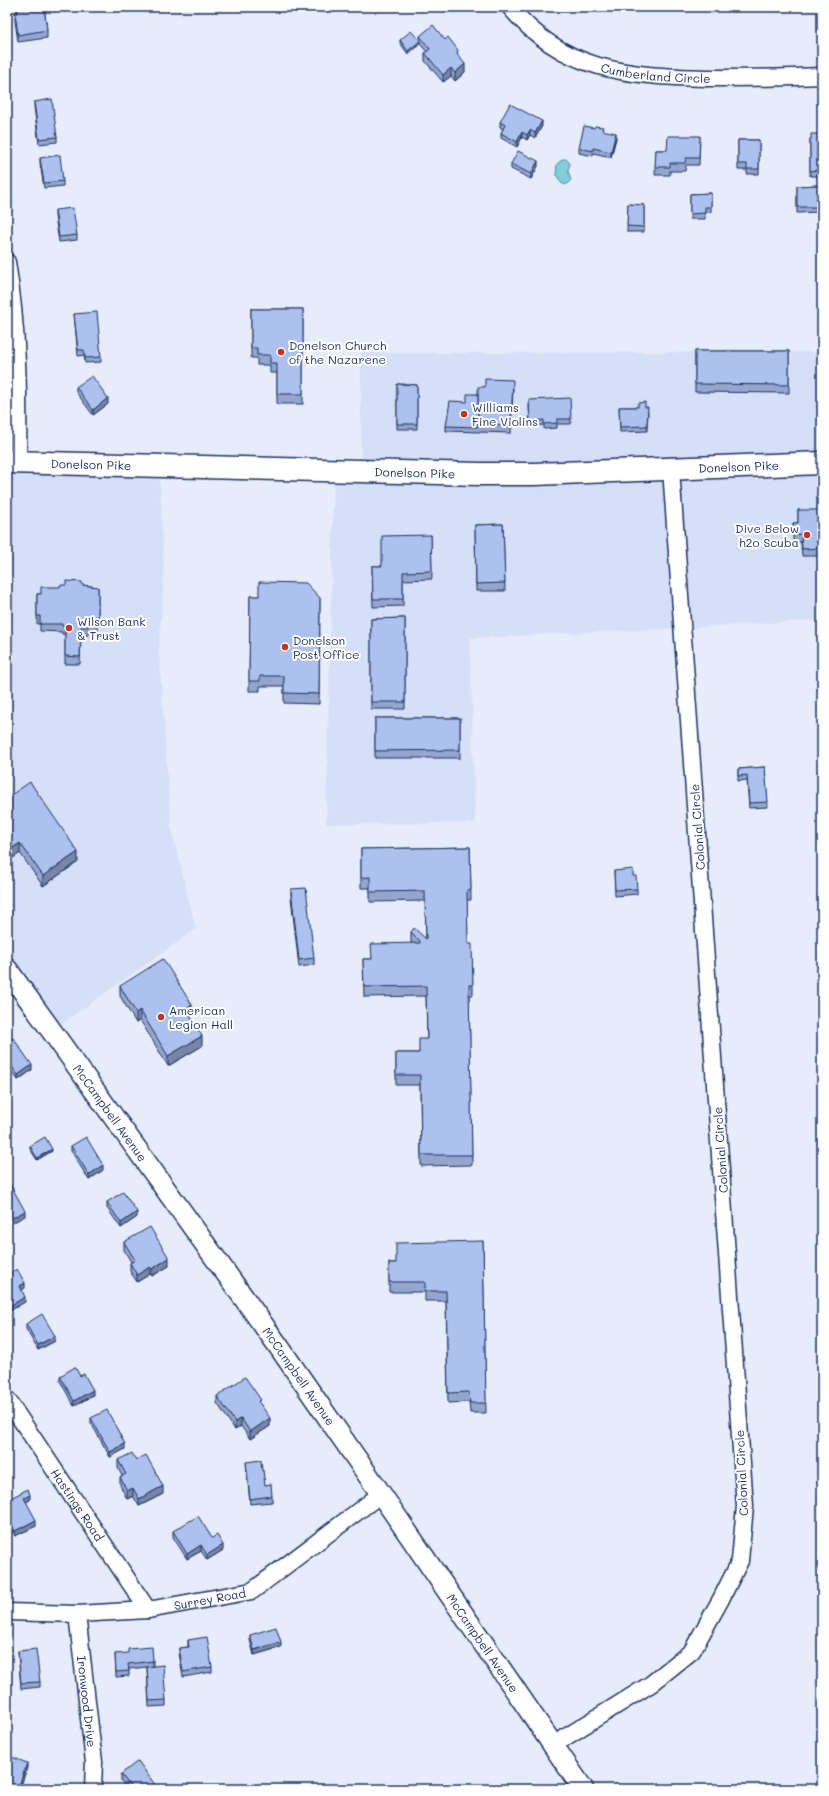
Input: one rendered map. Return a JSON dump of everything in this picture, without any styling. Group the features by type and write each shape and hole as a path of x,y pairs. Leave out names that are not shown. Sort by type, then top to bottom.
{"main road":[{"name":"Donelson Pike","path":"13,462 454,474 534,474 822,463"}],"street":[{"name":"Cumberland Circle","path":"510,7 522,20 546,41 576,59 608,70 669,77 785,78 822,76"},
{"path":"7,262 13,301 19,394 13,462"},
{"name":"Colonial Circle","path":"553,1745 651,1684 692,1651 740,1561 745,1506 670,469"},
{"name":"McCampbell Avenue","path":"7,969 277,1344 583,1789"},
{"name":"Hastings Road","path":"7,1400 148,1610"},
{"name":"Surrey Road","path":"7,1612 77,1614 148,1610 252,1591 381,1494"},
{"name":"Ironwood Drive","path":"77,1614 94,1762 94,1789"}],"shaded area":[{"path":"822,352 822,620 470,638 475,823 326,824 334,471 361,472 361,353"},
{"path":"7,462 159,466 164,572 159,650 171,827 196,929 51,1031 7,969"}],"water":[{"path":"563,159 566,159 570,163 568,171 571,180 566,185 561,183 556,174 557,164"}],"building":[{"path":"17,7 44,7 47,30 18,35 15,13 18,13"},
{"path":"433,25 445,40 448,37 458,50 457,54 465,64 455,73 451,68 443,75 425,53 430,49 420,36"},
{"path":"411,31 420,41 408,51 400,40"},
{"path":"52,99 57,137 39,139 34,102"},
{"path":"510,104 542,121 535,133 530,130 527,135 522,132 517,142 501,133 505,125 500,122"},
{"path":"584,126 594,128 595,126 603,127 602,130 616,133 611,152 593,148 593,151 579,148"},
{"path":"811,134 822,134 822,175 818,175 818,170 810,171"},
{"path":"668,136 700,136 699,158 686,158 685,163 670,163 670,167 655,167 656,150 667,150"},
{"path":"738,140 759,140 759,169 747,169 747,164 738,164"},
{"path":"518,151 538,161 531,174 511,164"},
{"path":"60,155 63,181 44,183 40,158"},
{"path":"819,185 820,207 797,207 797,186"},
{"path":"711,193 711,207 705,207 705,213 690,214 690,194"},
{"path":"628,204 644,205 644,227 627,226"},
{"path":"73,208 77,235 59,237 55,210"},
{"path":"251,309 303,309 303,394 277,394 277,363 270,363 270,355 257,355 257,348 251,348"},
{"path":"97,312 101,357 85,358 84,350 78,350 74,314"},
{"path":"695,351 789,351 789,385 695,384"},
{"path":"92,376 108,398 93,410 76,387"},
{"path":"485,379 513,380 511,425 478,424 478,387 485,387"},
{"path":"397,384 417,385 417,424 397,424"},
{"name":"Williams Fine Violins","path":"467,394 478,394 478,427 446,426 450,401 467,402"},
{"path":"570,398 571,419 557,419 557,423 544,424 544,420 530,421 529,400"},
{"path":"645,402 645,407 648,407 647,426 620,427 619,407 638,407 638,403"},
{"name":"Dive Below h2o Scuba","path":"798,510 820,510 820,514 822,514 822,548 802,549 801,534 793,535 793,523 798,523"},
{"path":"503,524 505,583 476,584 475,525"},
{"path":"431,535 432,571 403,572 403,599 373,599 372,566 382,566 382,536"},
{"name":"Wilson Bank & Trust","path":"66,581 82,582 82,585 98,587 98,625 88,624 88,627 81,627 80,657 65,656 65,627 62,626 62,624 40,624 40,616 37,616 37,594 41,594 41,587 60,587 60,585 66,585"},
{"name":"Donelson Post Office","path":"259,582 306,583 320,598 319,694 284,693 284,676 260,676 260,681 249,681 250,596 259,596"},
{"path":"405,618 405,702 371,702 371,619"},
{"path":"375,718 460,718 460,750 375,751"},
{"path":"765,767 768,802 749,803 747,775 738,776 738,769"},
{"path":"30,782 78,852 43,876 20,843 7,852 7,798"},
{"path":"470,847 471,890 467,890 468,944 472,944 473,985 469,985 472,1155 421,1155 420,1075 396,1075 396,1053 419,1053 419,1039 427,1039 426,986 364,987 363,959 372,959 371,944 420,943 420,941 411,932 414,928 426,939 425,891 370,892 370,877 361,878 361,849"},
{"path":"633,869 633,876 636,876 637,889 615,890 614,871"},
{"path":"306,888 314,958 299,960 291,889"},
{"name":"American Legion Hall","path":"163,959 192,1005 186,1009 202,1036 168,1056 140,1010 136,1013 120,986"},
{"path":"13,1038 32,1065 18,1075 7,1060 7,1042"},
{"path":"45,1137 52,1149 37,1158 30,1146"},
{"path":"86,1137 103,1165 89,1175 71,1146"},
{"path":"10,1184 25,1211 7,1221 7,1185"},
{"path":"123,1192 137,1212 121,1223 107,1202"},
{"path":"150,1227 169,1258 152,1269 150,1267 137,1275 130,1263 135,1260 124,1242"},
{"path":"483,1241 486,1403 470,1403 469,1392 448,1393 446,1291 425,1291 425,1282 389,1282 389,1263 396,1263 396,1243"},
{"path":"17,1269 25,1283 20,1286 25,1297 8,1307 7,1275"},
{"path":"42,1314 55,1336 38,1345 26,1324"},
{"path":"75,1367 80,1376 84,1374 93,1390 74,1401 60,1376"},
{"path":"245,1377 261,1400 258,1401 270,1418 250,1432 241,1418 235,1422 217,1396"},
{"path":"107,1410 125,1444 110,1452 91,1418"},
{"path":"132,1453 136,1460 146,1455 163,1486 139,1499 133,1488 127,1491 120,1477 126,1474 118,1460"},
{"path":"261,1460 265,1485 271,1484 272,1496 250,1499 246,1462"},
{"path":"28,1489 30,1495 24,1498 36,1520 15,1531 7,1515 7,1500"},
{"path":"198,1516 212,1538 217,1535 223,1545 207,1555 201,1545 187,1554 173,1531"},
{"path":"276,1627 281,1642 254,1650 250,1635"},
{"path":"207,1637 212,1667 183,1672 179,1648 189,1647 188,1640"},
{"path":"152,1647 153,1661 128,1664 129,1671 116,1672 115,1654 128,1653 128,1649"},
{"path":"36,1649 40,1682 21,1683 18,1651"},
{"path":"163,1665 166,1700 149,1701 147,1667"},
{"path":"9,1756 27,1763 18,1789 7,1789 7,1761"},
{"path":"138,1761 158,1789 132,1789 121,1774"}],"place":[{"name":"Donelson Church of the Nazarene","path":"281,352"},
{"name":"Williams Fine Violins","path":"464,414"},
{"name":"Dive Below h2o Scuba","path":"807,535"},
{"name":"Wilson Bank & Trust","path":"69,628"},
{"name":"Donelson Post Office","path":"285,647"},
{"name":"American Legion Hall","path":"161,1017"}]}
